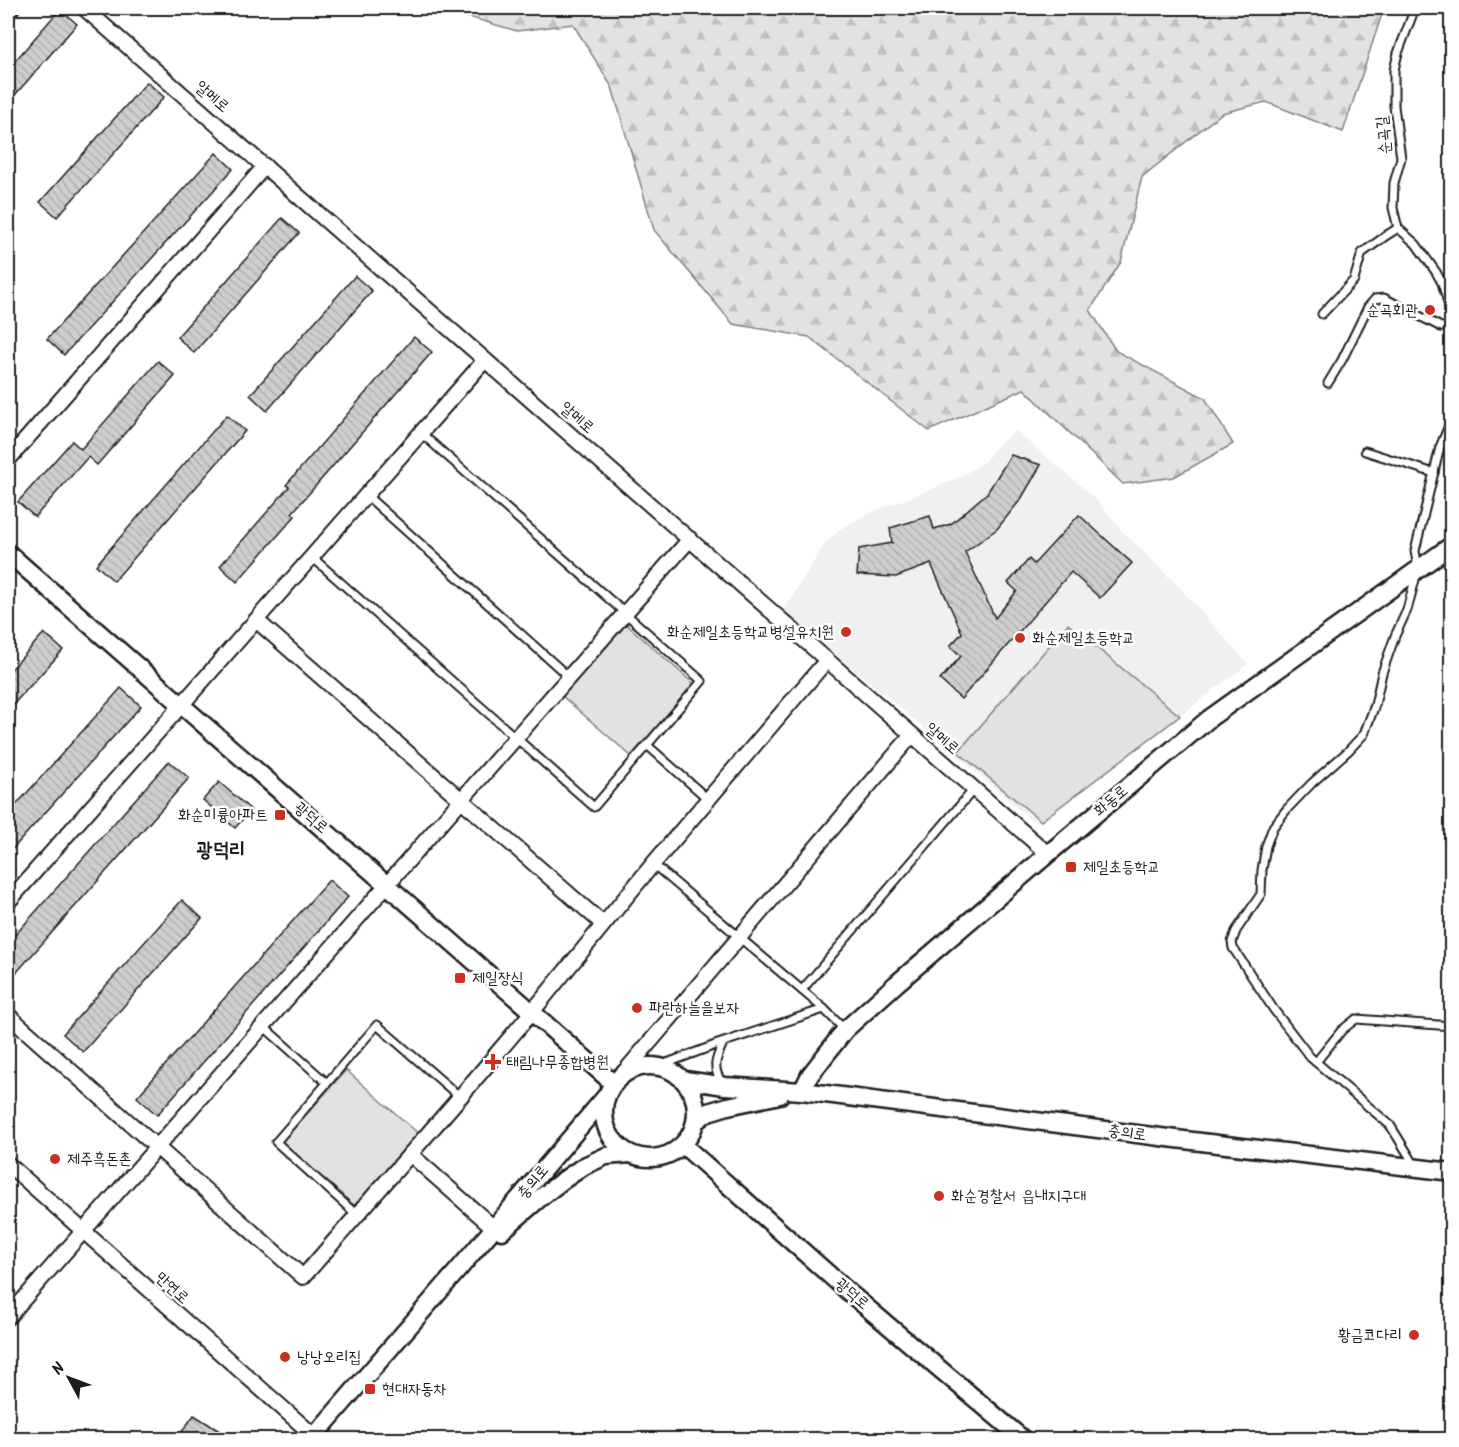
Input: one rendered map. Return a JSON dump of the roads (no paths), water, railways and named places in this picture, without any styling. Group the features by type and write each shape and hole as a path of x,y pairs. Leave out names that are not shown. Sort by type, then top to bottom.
{"street":[{"name":"알메로","path":"84,8 1048,854"},
{"path":"8,460 265,166"},
{"path":"8,902 485,360"},
{"path":"8,1317 690,539"},
{"name":"화동로","path":"802,1091 810,1075 845,1030 1048,854 1210,718 1452,545"},
{"name":"광덕로","path":"8,553 614,1085"},
{"path":"256,620 603,924"},
{"path":"8,1015 303,1276 460,1097 653,864 827,660"},
{"path":"614,1085 633,1069 646,1066 659,1066 685,1080 697,1105 692,1134 683,1145 671,1154 658,1158 644,1158 630,1154 619,1146 610,1136 605,1122 604,1108 614,1085 912,735"},
{"name":"충의로","path":"685,1080 725,1086 802,1091 1452,1172"},
{"name":"충의로","path":"313,1438 614,1085"},
{"name":"충의로","path":"696,1120 708,1112 728,1106 802,1091"},
{"name":"광덕로","path":"683,1145 852,1294 1024,1440"},
{"path":"410,1154 494,1228"},
{"name":"충의로","path":"458,1270 562,1180 606,1156 630,1154"},
{"name":"만연로","path":"8,1164 313,1438"}],"lane":[{"name":"순곡길","path":"1398,228 1394,208 1394,183 1401,158 1394,106 1394,70 1412,16 1412,8"},
{"path":"1322,314 1354,280 1362,253 1398,228 1416,244 1437,272 1452,316"},
{"path":"1328,383 1375,299 1384,298 1441,327 1452,327"},
{"path":"1417,1168 1390,1125 1310,1057 1274,1010 1233,948 1232,942 1236,931 1261,894 1266,846 1273,827 1312,783 1364,734 1375,705 1382,673 1407,610 1418,568 1415,551 1440,447 1452,418"},
{"path":"312,557 594,807 702,681 421,433"},
{"path":"1365,451 1434,473"},
{"path":"366,495 569,677"},
{"path":"647,745 708,799"},
{"path":"802,990 974,789"},
{"path":"653,864 824,1009 845,1030"},
{"path":"659,1066 824,1009"},
{"path":"1316,1062 1342,1030 1356,1019 1452,1026"},
{"path":"357,1215 276,1142 377,1024 460,1097"},
{"path":"263,1026 327,1083"},
{"path":"721,1043 716,1058 716,1068 718,1077 725,1086"}],"place":[{"name":"순곡회관","path":"1430,310"},
{"name":"화순제일초등학교병설유치원","path":"846,632"},
{"name":"화순제일초등학교","path":"1020,638"},
{"name":"화순미륭아파트","path":"280,815"},
{"name":"제일초등학교","path":"1071,867"},
{"name":"제일장식","path":"460,978"},
{"name":"파란하늘을보자","path":"637,1008"},
{"name":"태림나무종합병원","path":"493,1062"},
{"name":"제주흑돈촌","path":"55,1159"},
{"name":"화순경찰서 읍내지구대","path":"939,1196"},
{"name":"황금코다리","path":"1414,1335"},
{"name":"낭낭오리집","path":"285,1357"},
{"name":"현대자동차","path":"370,1389"}],"district":[{"name":"광덕리","path":"221,851"}]}
